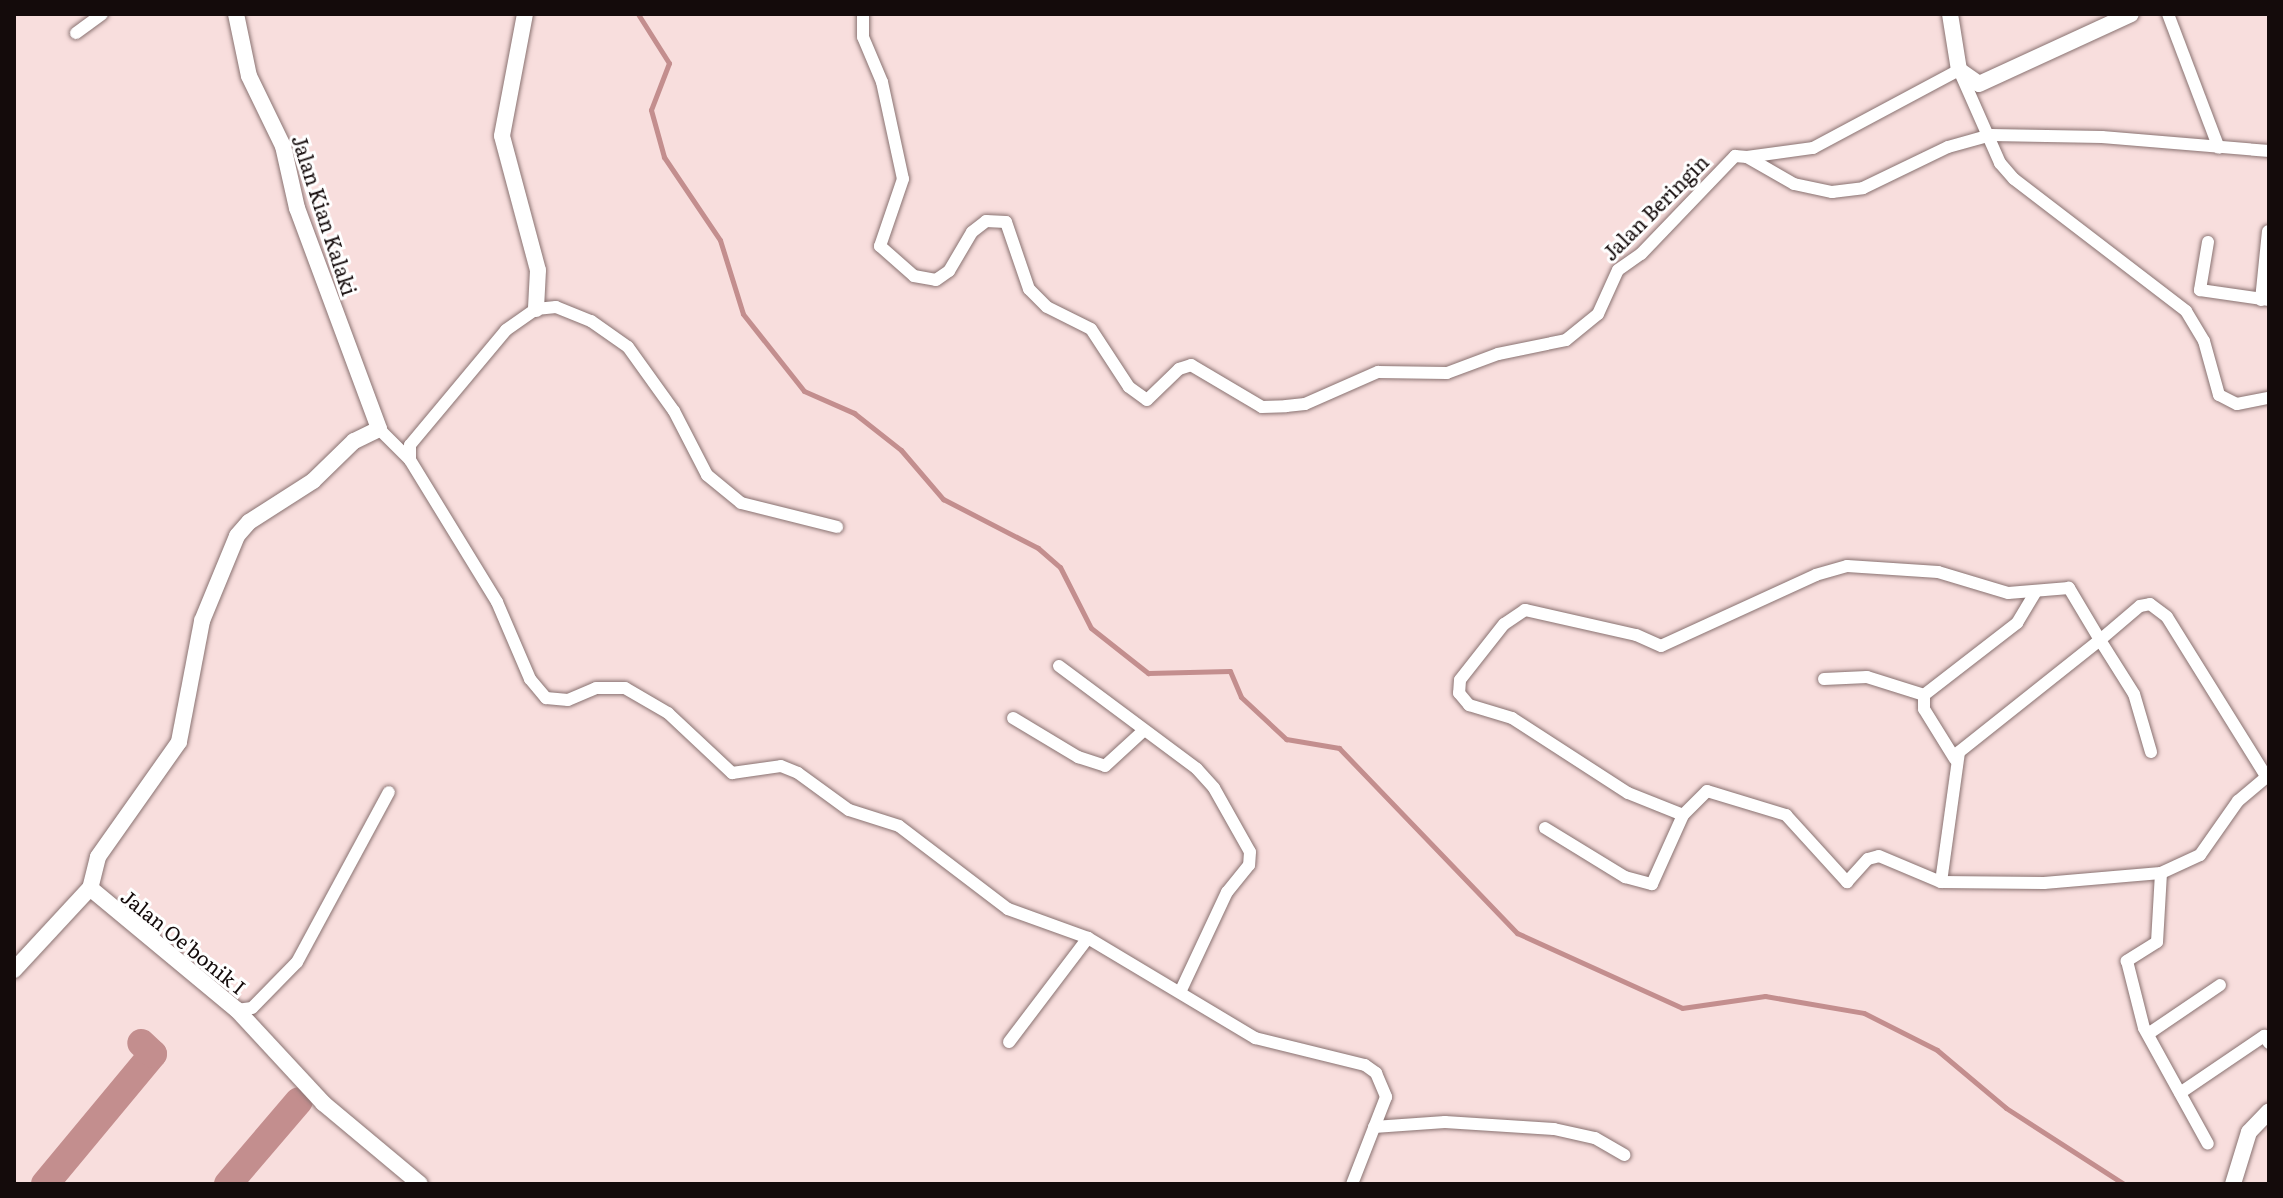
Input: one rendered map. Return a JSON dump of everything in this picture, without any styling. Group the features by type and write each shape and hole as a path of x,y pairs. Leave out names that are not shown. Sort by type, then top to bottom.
{"street":[{"path":"95,14 78,29 102,14"},
{"name":"Jalan Kian Kalaki","path":"236,14 249,76 283,146 297,208 379,429"},
{"path":"525,14 502,136 538,270 536,309"},
{"name":"Jalan Beringin","path":"863,14 863,37 882,82 903,179 880,246 914,276 936,280 949,271 972,232 986,221 1006,222 1029,289 1047,307 1091,329 1129,387 1147,400 1179,369 1191,365 1262,407 1286,406 1305,404 1378,372 1447,373 1498,354 1566,340 1598,314 1618,270 1641,254 1730,160 1747,157"},
{"path":"1950,14 1959,70 1991,135 2000,163 2014,179 2186,311 2204,341 2219,395 2237,404 2269,398"},
{"path":"1959,70 1969,81 1989,81 2131,14"},
{"path":"2168,14 2219,148"},
{"path":"1747,157 1813,148 1959,70"},
{"path":"1747,157 1794,184 1847,191 1948,147 1991,135 2102,137 2269,151"},
{"path":"2208,242 2200,290 2265,300 2268,231"},
{"path":"410,460 410,445 506,330 536,309 556,307 577,313 628,347 674,411 707,475 741,503 837,527"},
{"path":"14,970 90,888 98,857 179,742 199,634 237,536 249,522 313,481 354,441 379,429 410,460 497,602 530,679 546,698 568,700 596,688 625,688 668,713 732,773 781,766 798,773 849,810 899,826 999,904 1088,938 1181,990 1255,1038 1365,1065 1376,1073 1386,1097 1352,1184"},
{"path":"1683,815 1612,785 1512,718 1464,701 1460,680 1511,617 1525,610 1560,615 1661,646 1816,575 1871,564 1938,572 2008,593 2069,588 2134,694 2151,752"},
{"path":"1924,695 2017,623 2035,593"},
{"path":"1545,828 1605,867 1652,884 1683,815 1707,791 1796,822 1840,880 1853,880 1862,864 1879,856 1941,882 2044,883 2161,873 2200,855 2238,801 2268,775 2159,607 2140,606 1971,738 1955,759 1941,882"},
{"path":"1059,666 1214,788 1250,852 1249,865 1227,892 1181,990"},
{"path":"1824,679 1867,677 1924,695"},
{"path":"1924,695 1924,709 1955,759"},
{"path":"1013,718 1105,766 1143,731"},
{"path":"237,1010 252,1008 297,962 389,792"},
{"path":"2161,873 2157,942 2127,961 2148,1034 2208,1144"},
{"name":"Jalan Oe'bonik I","path":"90,888 237,1010 323,1103 420,1184"},
{"path":"1009,1042 1088,938"},
{"path":"2148,1034 2220,985"},
{"path":"2180,1093 2264,1036 2269,1043"},
{"path":"2233,1184 2249,1132 2269,1111"},
{"path":"1374,1127 1445,1122 1527,1126 1595,1138 1624,1155"}],"waterway":[{"path":"638,14 669,63 651,110 664,157 720,240 743,314 804,391 854,413 901,450 943,499 1038,548 1060,567 1091,628 1148,673 1230,671 1241,697 1286,739 1339,748 1517,933 1682,1008 1765,996 1864,1013 1937,1050 2006,1108 2124,1184"},
{"path":"45,1184 153,1054 141,1043"},
{"path":"228,1184 299,1101"}]}
